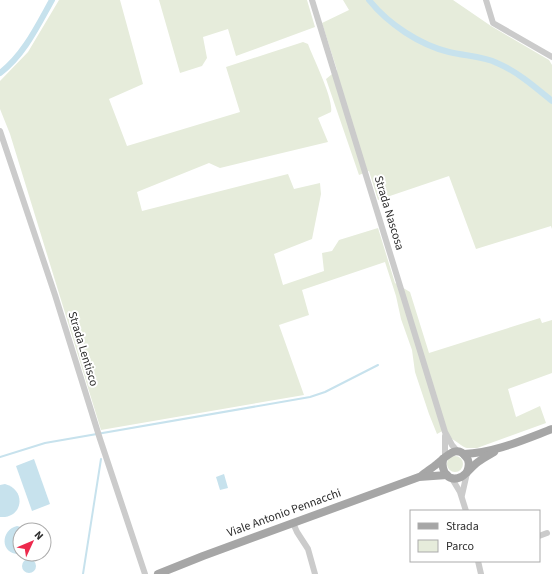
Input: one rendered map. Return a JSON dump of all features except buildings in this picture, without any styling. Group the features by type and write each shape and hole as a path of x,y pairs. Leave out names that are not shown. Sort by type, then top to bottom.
{"main road":[{"path":"502,447 478,462 458,478 449,476 442,468 444,458 449,453 454,451 461,453 475,453 502,447 552,429"},
{"path":"461,453 468,460 469,464 467,472"},
{"name":"Viale Antonio Pennacchi","path":"158,574 293,522 418,477 444,458"},
{"name":"Viale Antonio Pennacchi","path":"418,477 449,476"}],"street":[{"name":"Strada Nascosa","path":"312,0 445,432 452,445 461,453"},
{"path":"486,0 493,23 552,57"},
{"name":"Strada Lentisco","path":"0,131 55,295 100,439 145,574"},
{"name":"Strada Nascosa","path":"444,458 445,432"},
{"path":"462,497 463,485 467,472"},
{"path":"449,476 455,482 466,510"},
{"path":"293,522 297,532 308,548 315,574"},
{"path":"540,536 548,533"},
{"path":"478,562 481,574"}],"green space":[{"path":"59,0 120,0 143,84 109,99 127,146 240,112 226,67 303,42 308,44 326,88 331,106 331,112 318,118 328,142 220,168 209,163 137,192 142,211 288,174 294,189 320,183 321,194 312,239 274,254 283,285 324,271 322,253 332,251 339,240 378,228 395,283 410,292 429,353 540,318 542,323 552,320 552,373 508,389 516,417 540,406 546,423 477,448 467,448 463,446 450,438 446,429 437,434 415,372 412,350 401,319 396,296 385,262 302,290 309,315 279,325 304,395 101,430 10,134 0,109 0,81 28,52"},
{"path":"159,0 307,0 315,27 236,56 228,29 203,37 207,58 202,66 180,73"},
{"path":"343,0 453,0 491,26 549,60 552,65 552,229 551,226 476,249 449,176 378,200 369,171 359,175 326,79 337,70 322,23 349,10"},
{"path":"455,456 461,458 463,464 461,470 455,472 449,470 447,464 449,458"}],"water":[{"path":"34,459 50,504 32,511 16,466"},
{"path":"224,474 228,488 220,490 216,477"},
{"path":"5,484 12,487 17,492 19,504 14,514 0,517 0,485"},
{"path":"11,528 12,552 6,547 5,542 7,532"},
{"path":"24,562 35,563 36,566 34,571 29,573 24,571 22,566"}],"waterway":[{"path":"0,73 9,66 23,49 52,0"},
{"path":"369,0 385,17 416,39 438,49 474,56 497,63 519,75 552,101"},
{"path":"0,457 45,443 310,397 325,392 378,365"},
{"path":"83,574 101,459"}]}
